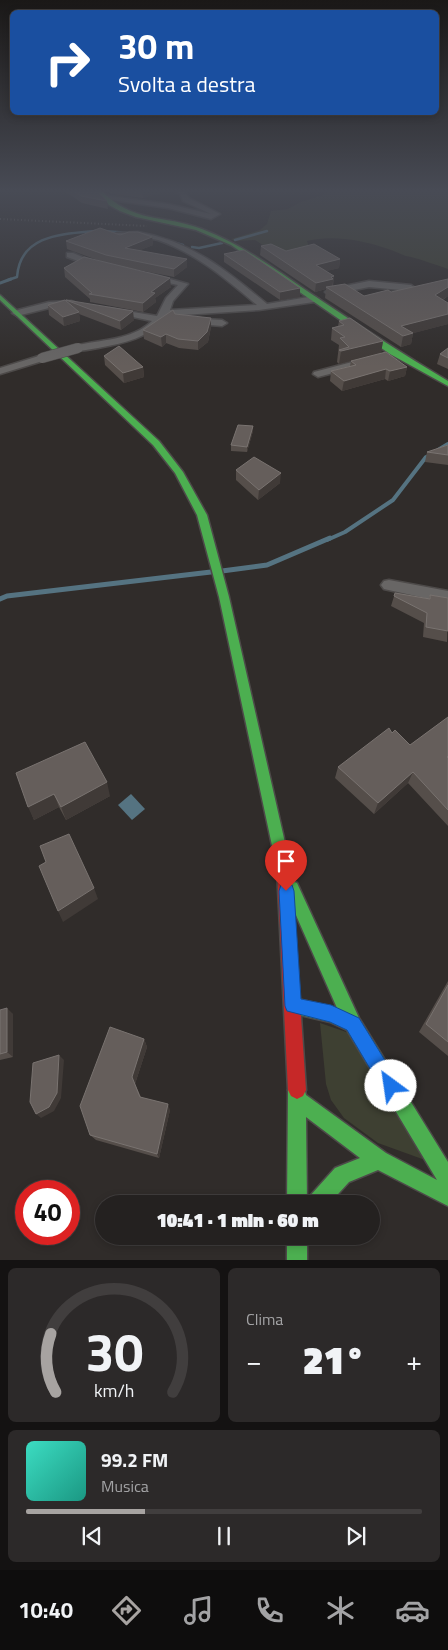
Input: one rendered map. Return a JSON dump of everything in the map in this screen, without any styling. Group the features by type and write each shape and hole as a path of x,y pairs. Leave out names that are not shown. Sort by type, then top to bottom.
{"street":[{"path":"183,249 195,253 265,307"},
{"path":"240,249 395,354 448,384"},
{"path":"70,255 113,269"},
{"path":"0,371 78,348 124,340 150,328 162,316 169,300 184,284 140,274"},
{"path":"162,316 292,304 345,288 369,284 411,288"},
{"path":"345,288 366,296"},
{"path":"345,288 374,291 394,296"},
{"path":"0,297 156,443 180,472 202,515 219,578 285,872 298,1100 297,1195"},
{"path":"17,313 49,305 79,304"},
{"path":"106,309 189,321 222,323"},
{"path":"318,374 395,354"},
{"path":"389,585 448,596"},
{"path":"285,872 353,1024 448,1180"},
{"path":"293,1006 331,1014 353,1024"},
{"path":"298,1100 380,1160 448,1196"},
{"path":"324,1195 342,1176 380,1160"},
{"path":"296,1258 297,1245"},
{"path":"296,1258 301,1245"}],"green space":[{"path":"274,249 310,249 311,253 308,256"},
{"path":"388,249 448,249 448,269 404,255"},
{"path":"320,1023 352,1034 425,1160 378,1143 344,1118 331,1100 326,1084"}],"water":[{"path":"131,794 145,809 132,820 118,805"}],"building":[{"path":"88,249 130,249 187,259 174,269 106,255"},
{"path":"265,249 281,249 286,251 295,249 322,249 340,259 316,265 334,276 331,277 333,279 316,283"},
{"path":"244,250 300,288 280,292 224,254"},
{"path":"84,257 170,278 151,292 155,293 143,303 89,294 92,293 64,268"},
{"path":"448,279 448,287 435,295 448,303 448,314 401,326 413,333 403,336 326,287 345,284 364,296"},
{"path":"65,300 79,312 63,317 48,305"},
{"path":"66,300 133,311 120,321"},
{"path":"173,310 175,314 211,318 207,332 198,341 178,339 166,334 161,337 143,330"},
{"path":"350,318 383,341 339,350 349,347 340,338 345,337 332,328 344,325 339,321"},
{"path":"119,346 143,367 123,373 104,356"},
{"path":"448,348 448,358 440,354"},
{"path":"386,352 407,367 390,371 386,369 344,381 331,371 356,365 351,361"},
{"path":"238,425 253,426 247,447 231,445"},
{"path":"448,445 448,455 427,452"},
{"path":"254,457 281,473 259,490 236,470"},
{"path":"395,593 430,599 430,595 448,598 448,631 426,627 427,613 394,596"},
{"path":"448,717 448,810 413,772 378,803 338,767 389,728 392,733 395,730 410,745"},
{"path":"85,742 107,782 61,807 54,794 28,807 16,773"},
{"path":"69,834 94,888 58,911 39,866 46,862 40,846"},
{"path":"448,985 448,1042 426,1024"},
{"path":"7,1008 7,1052 0,1054 0,1010"},
{"path":"110,1027 144,1039 132,1077 140,1097 168,1104 157,1154 90,1135 80,1106"},
{"path":"59,1055 57,1093 49,1107 36,1114 30,1102 33,1063"}],"waterway":[{"path":"11,279 17,277 20,263 30,249"},
{"path":"0,283 11,279"},
{"path":"438,450 448,444"},
{"path":"327,540 345,532 393,500 426,457 431,455"},
{"path":"222,571 267,565 330,538"},
{"path":"0,599 7,596 211,572"}],"traffic: fast":[{"path":"240,249 393,352 448,384"},
{"path":"0,297 156,443 179,472 202,515 224,597 284,869"},
{"path":"292,888 353,1024 448,1180"},
{"path":"293,1006 331,1014 353,1024"},
{"path":"297,1090 297,1195"},
{"path":"298,1100 379,1160 448,1196"},
{"path":"324,1195 342,1175 379,1160"},
{"path":"297,1245 297,1260"}],"traffic: jam":[{"path":"284,869 297,1090"}],"route":[{"path":"286,891 293,1006 331,1014 353,1024 391,1086"}]}
